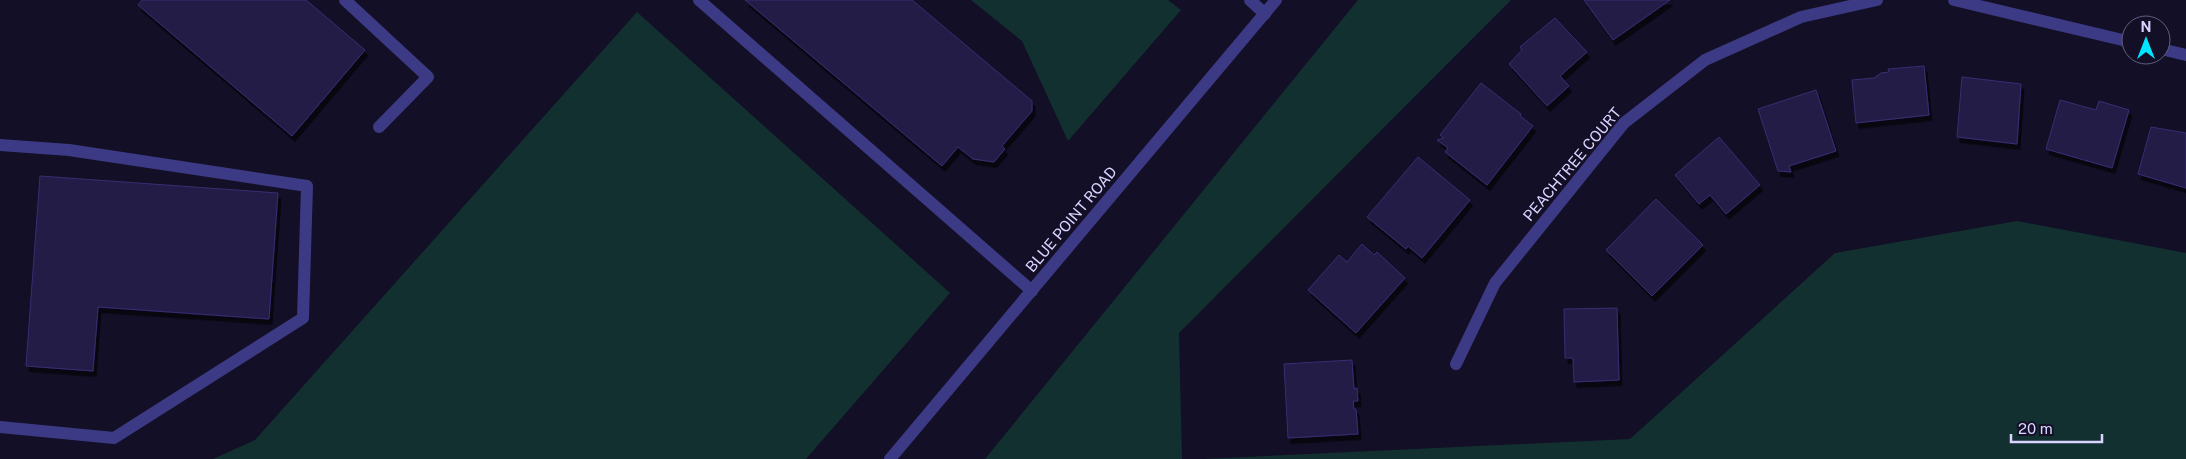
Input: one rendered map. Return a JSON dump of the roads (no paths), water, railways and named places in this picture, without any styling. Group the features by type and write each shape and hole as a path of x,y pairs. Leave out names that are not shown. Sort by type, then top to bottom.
{"street":[{"path":"345,0 428,77 379,127"},
{"path":"699,0 1032,291"},
{"path":"1250,0 1265,14"},
{"name":"BLUE POINT ROAD","path":"890,459 1276,0"},
{"name":"PEACHTREE COURT","path":"1456,364 1495,283 1624,123 1705,60 1800,16 1877,0"},
{"path":"1954,0 2121,40"},
{"path":"2171,51 2186,55"},
{"path":"0,145 69,150 307,186 303,318 114,438 0,427"}]}
